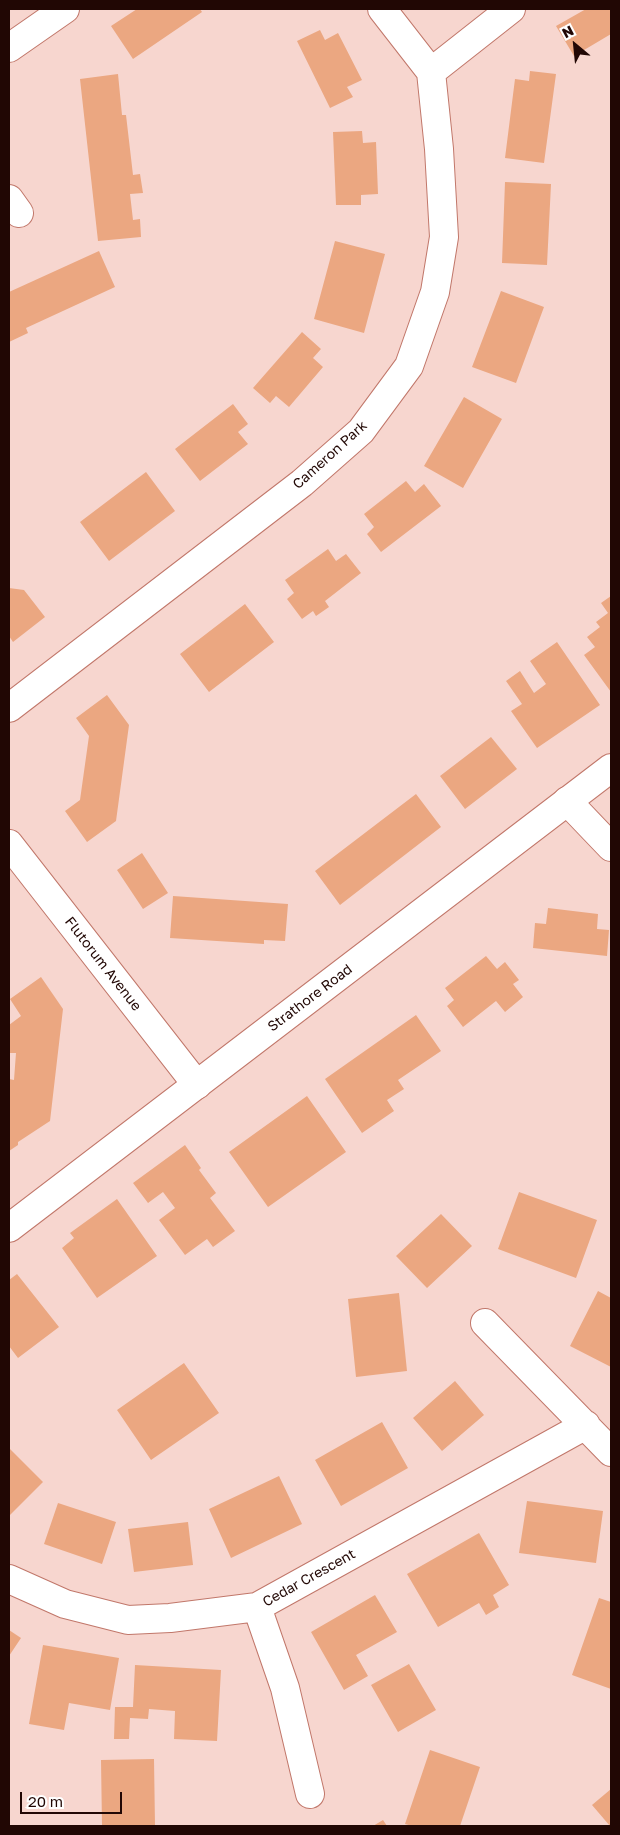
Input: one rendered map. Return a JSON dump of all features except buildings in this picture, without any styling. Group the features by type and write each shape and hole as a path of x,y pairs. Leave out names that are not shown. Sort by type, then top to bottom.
{"street":[{"path":"9,48 65,9"},
{"path":"382,9 431,72 511,9"},
{"name":"Cameron Park","path":"9,708 302,483 361,431 409,366 435,292 444,236 431,72"},
{"name":"Strathore Road","path":"9,1228 611,768"},
{"path":"567,801 611,847"},
{"name":"Flutorum Avenue","path":"9,844 197,1085"},
{"path":"485,1323 586,1424 611,1452"},
{"name":"Cedar Crescent","path":"9,1579 64,1604 128,1620 170,1618 257,1607 586,1424"},
{"path":"257,1607 285,1688 310,1794"}]}
